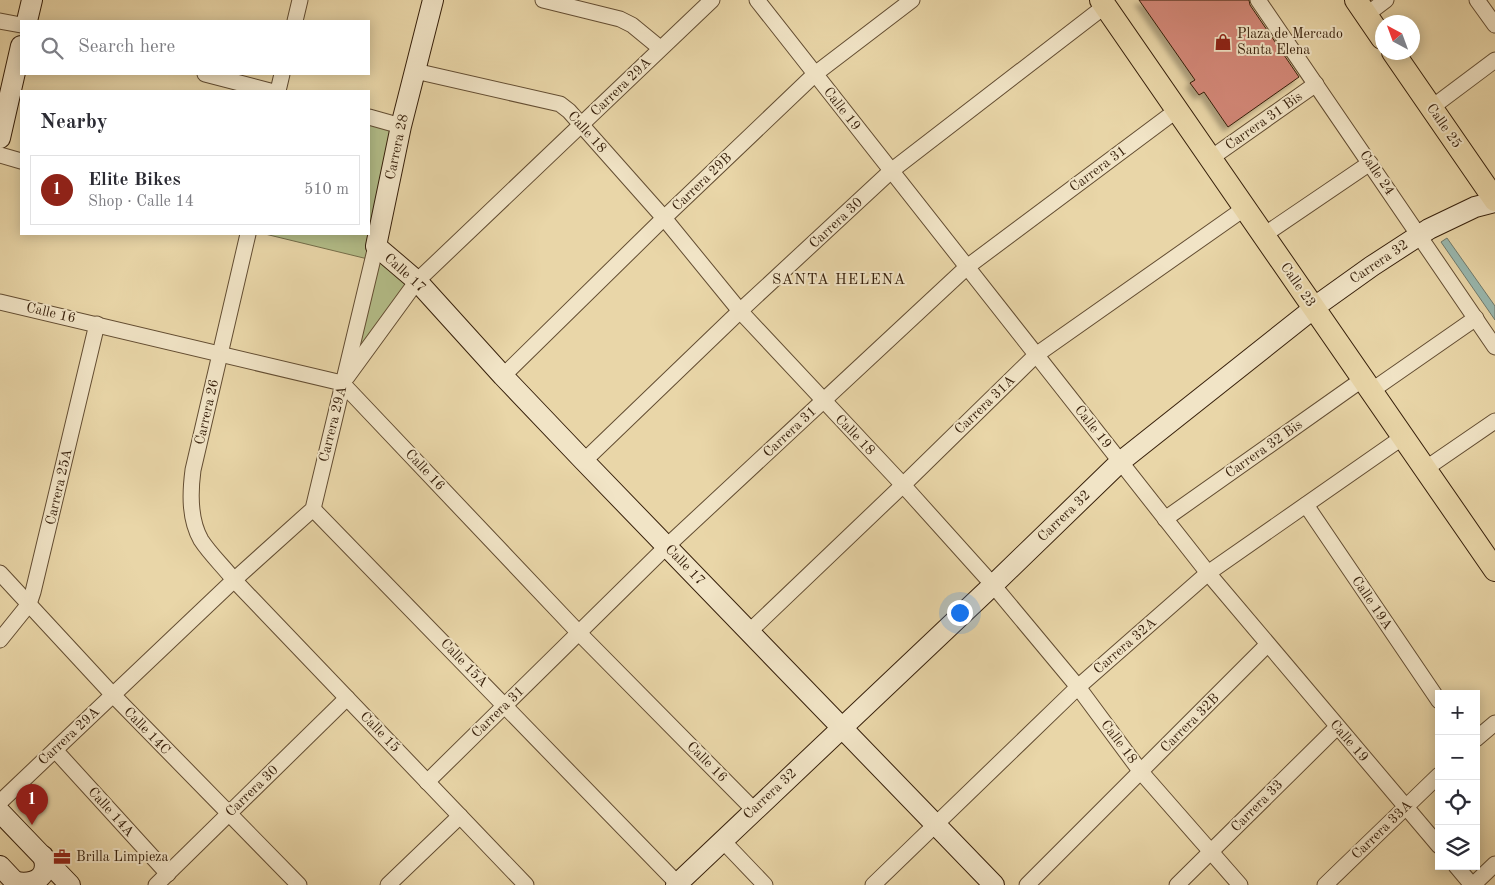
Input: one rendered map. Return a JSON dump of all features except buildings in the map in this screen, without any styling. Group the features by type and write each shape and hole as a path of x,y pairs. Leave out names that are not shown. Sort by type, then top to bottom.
{"main road":[{"name":"Calle 23","path":"1103,3 1495,570"},
{"path":"1361,7 1375,28"},
{"name":"Calle 25","path":"1398,60 1495,201"}],"street":[{"path":"27,20 32,0"},
{"path":"295,20 300,0"},
{"name":"Carrera 28","path":"342,383 376,246 401,126 433,0"},
{"path":"543,0 620,19 632,25 660,48"},
{"name":"Carrera 29A","path":"0,802 234,580 313,508 342,383 417,281 712,0"},
{"name":"Calle 19","path":"757,0 1208,573 1435,841"},
{"name":"Carrera 29B","path":"503,376 664,218 815,74 912,0"},
{"name":"Calle 24","path":"1258,0 1370,163 1424,232 1495,347"},
{"path":"1361,7 1386,0"},
{"path":"1477,0 1495,25"},
{"name":"Carrera 30","path":"584,461 740,311 891,171 1103,3"},
{"path":"0,21 20,26"},
{"path":"0,138 20,50"},
{"path":"1431,108 1495,60"},
{"name":"Calle 18","path":"415,71 560,104 569,111 664,218 740,311 903,485 993,585 1078,687 1140,772 1240,885"},
{"path":"209,75 266,90"},
{"path":"278,90 282,75"},
{"name":"Carrera 31 Bis","path":"1211,158 1316,84"},
{"name":"Carrera 31","path":"427,782 667,546 967,267 1177,110"},
{"path":"370,117 401,126"},
{"path":"0,155 20,161"},
{"path":"1264,235 1370,163"},
{"name":"Carrera 32","path":"676,884 993,585 1120,462 1314,308 1372,266 1424,232 1475,207 1495,201"},
{"name":"Carrera 31A","path":"750,631 1036,355 1245,208"},
{"name":"Carrera 26","path":"234,580 201,540 194,521 190,496 193,470 248,235"},
{"name":"Calle 17","path":"376,246 417,281 503,376 584,461 994,885"},
{"name":"Calle 16","path":"0,302 342,383 579,633 754,810"},
{"name":"Carrera 32 Bis","path":"1165,519 1367,385 1476,318"},
{"name":"Carrera 25A","path":"0,640 29,604 97,324"},
{"path":"1425,469 1495,421"},
{"name":"Carrera 32A","path":"873,885 1078,687 1208,573 1403,437"},
{"name":"Calle 19A","path":"1306,504 1435,695"},
{"name":"Calle 15A","path":"313,508 676,884"},
{"name":"Calle 14C","path":"0,573 113,695 299,885"},
{"name":"Calle 15","path":"234,580 526,885"},
{"name":"Carrera 32B","path":"1027,885 1267,645"},
{"name":"Carrera 30","path":"156,885 347,698"},
{"path":"1480,736 1495,723"},
{"name":"Carrera 33","path":"1177,885 1337,727"},
{"name":"Calle 14A","path":"55,750 168,874"},
{"name":"Carrera 33A","path":"1326,885 1435,779"},
{"path":"0,812 70,885"},
{"path":"388,885 460,816"},
{"path":"722,840 765,885"},
{"path":"0,866 17,884 22,885 36,882 42,877 45,870 42,856"},
{"path":"1460,870 1473,885 1495,864"}],"green space":[{"path":"370,117 401,126 376,246 417,281 342,383 372,260 269,235 370,235"}],"water":[{"path":"1447,238 1495,306 1495,320 1441,242"}],"place":[{"name":"Plaza de Mercado Santa Elena","path":"1223,42"},
{"name":"Elite Bikes","path":"32,825"},
{"name":"Brilla Limpieza","path":"62,857"}],"district":[{"name":"SANTA HELENA","path":"839,280"}]}
